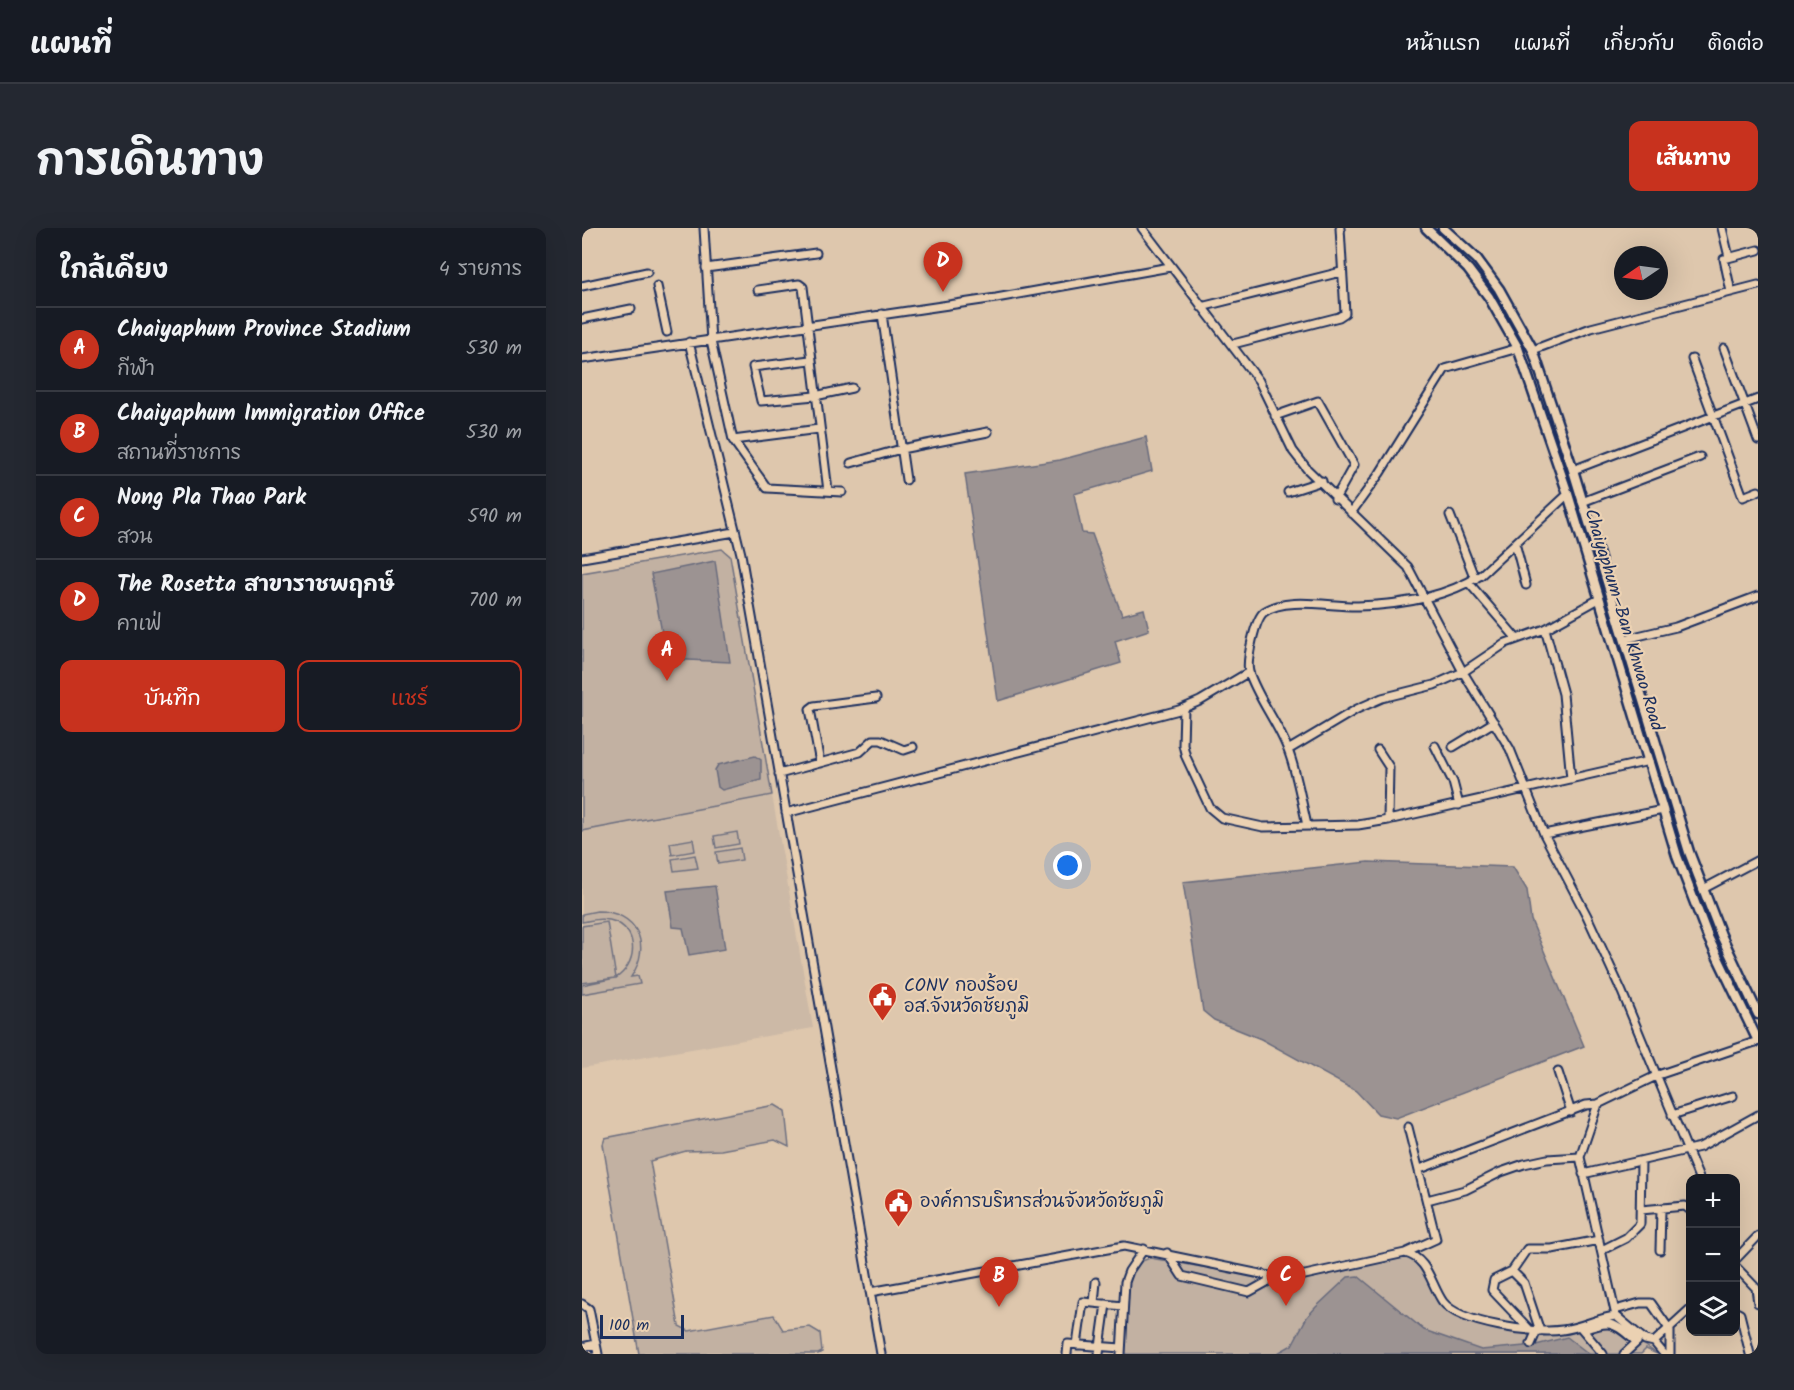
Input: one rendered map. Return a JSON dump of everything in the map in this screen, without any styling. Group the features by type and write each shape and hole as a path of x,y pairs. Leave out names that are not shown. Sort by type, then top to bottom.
{"main road":[{"name":"Chaiyaphum–Ban Khwao Road","path":"1426,228 1468,269 1489,297 1518,348 1568,494 1663,810 1708,937 1758,1041"},
{"name":"Chaiyaphum–Ban Khwao Road","path":"1443,228 1477,259 1499,289 1533,350 1573,470 1702,889 1758,1014"},
{"path":"1639,730 1650,724"}],"street":[{"path":"704,228 711,341 734,440 767,488 842,492"},
{"path":"1142,228 1201,307 1233,344 1259,381 1293,451 1307,469 1322,481 1335,499 1397,553 1408,567 1463,672 1510,749 1544,834 1587,916 1658,1075 1697,1174"},
{"path":"1233,344 1343,314 1346,310 1341,272 1340,228"},
{"path":"1722,228 1729,257"},
{"path":"1731,292 1724,259 1758,250"},
{"path":"706,268 816,253"},
{"path":"582,359 996,298 1170,267"},
{"path":"582,286 647,272"},
{"path":"1201,307 1341,272"},
{"path":"758,290 801,285 803,289 828,491"},
{"path":"1533,350 1591,328 1758,285"},
{"path":"657,286 669,346"},
{"path":"582,319 631,309"},
{"path":"882,314 906,480"},
{"path":"689,342 735,532 881,1354"},
{"path":"1351,513 1380,473 1445,369 1518,348"},
{"path":"1724,348 1758,440"},
{"path":"1692,359 1743,497 1758,491"},
{"path":"810,360 753,367 761,401 815,396 852,388"},
{"path":"1573,470 1758,399"},
{"path":"1275,416 1318,401 1354,465 1335,499"},
{"path":"734,440 819,429"},
{"path":"851,463 902,449 988,432"},
{"path":"1582,502 1700,457"},
{"path":"1288,492 1322,481"},
{"path":"1307,825 1288,750 1249,672 1256,620 1265,611 1305,603 1359,606 1422,597 1472,581 1568,494"},
{"path":"1450,516 1472,581 1517,639"},
{"path":"582,558 735,532"},
{"path":"1515,543 1526,585"},
{"path":"1625,639 1676,627 1758,596"},
{"path":"1288,750 1357,709 1382,698 1434,684 1463,672 1517,639 1545,629 1599,599"},
{"path":"1545,629 1563,694 1571,779"},
{"path":"786,813 1184,708 1249,672"},
{"path":"820,763 810,710 814,706 876,698"},
{"path":"1184,708 1183,745 1210,808 1222,818 1263,827 1358,825 1388,820 1528,791 1649,761"},
{"path":"1453,747 1494,722"},
{"path":"779,774 860,752 873,740 881,740 904,750 913,747"},
{"path":"1435,746 1453,782 1459,805"},
{"path":"1378,750 1389,767 1388,820"},
{"path":"1544,834 1663,810"},
{"path":"1702,889 1758,860"},
{"path":"1420,1169 1598,1104 1658,1075 1758,1041"},
{"path":"1557,1072 1571,1112"},
{"path":"1672,1115 1733,1096"},
{"path":"1598,1104 1580,1157 1583,1174 1616,1313 1641,1341"},
{"path":"1583,1174 1688,1150 1758,1115"},
{"path":"870,1292 1112,1247 1144,1249 1276,1277 1292,1278 1405,1253 1436,1239 1408,1126"},
{"path":"1427,1200 1465,1190 1501,1172 1524,1164 1547,1159 1580,1157"},
{"path":"1602,1250 1636,1230 1641,1210 1641,1161"},
{"path":"1641,1210 1686,1207"},
{"path":"1660,1250 1661,1210"},
{"path":"1740,1255 1758,1236"},
{"path":"1536,1330 1492,1290 1494,1280 1512,1271 1527,1250 1552,1249 1599,1240"},
{"path":"1067,1354 1068,1344 1121,1351 1125,1282 1144,1249"},
{"path":"1167,1253 1182,1276 1249,1292 1276,1277"},
{"path":"1405,1253 1421,1262 1443,1302 1451,1311 1470,1319 1536,1330 1563,1330 1614,1323 1641,1341 1654,1342 1686,1313"},
{"path":"1512,1271 1524,1283 1536,1330 1532,1344"},
{"path":"1740,1271 1756,1288 1758,1303"},
{"path":"1094,1303 1096,1282"},
{"path":"1077,1345 1083,1302 1123,1306"},
{"path":"1581,1328 1640,1303 1651,1303 1670,1329 1670,1354"},
{"path":"582,1304 589,1309 598,1354"},
{"path":"1100,1350 1106,1304"},
{"path":"1740,1314 1750,1354"},
{"path":"1581,1328 1603,1354"},
{"path":"1624,1354 1641,1341"},
{"path":"1654,1342 1664,1354"},
{"path":"582,1347 596,1344"},
{"path":"1085,1346 1085,1354"}],"shaded area":[{"path":"1146,437 1152,471 1074,494 1082,533 1092,534 1122,615 1144,609 1149,630 1115,641 1121,663 998,701 965,474 1060,460"},
{"path":"722,549 730,556 772,795 582,831 582,573"},
{"path":"715,561 730,662 667,659 651,574"},
{"path":"755,756 761,760 761,780 722,790 718,787 715,770 718,765"},
{"path":"772,795 813,1028 582,1068 582,831"},
{"path":"737,832 739,844 716,848 714,836"},
{"path":"693,839 695,851 672,855 670,843"},
{"path":"740,848 742,860 718,864 716,852"},
{"path":"695,855 698,868 674,871 672,859"},
{"path":"1368,862 1513,867 1527,890 1531,920 1584,1046 1396,1118 1378,1114 1356,1091 1261,1039 1214,1020 1203,1011 1183,882"},
{"path":"715,886 725,949 689,955 683,928 673,927 667,891"},
{"path":"597,911 611,912 622,917 631,923 637,932 640,953 631,977 638,976 640,984 582,994 582,985 615,978 582,983 582,926 607,922 616,978 623,972 631,958 632,942 624,927 608,920 582,922 582,914"},
{"path":"775,1105 785,1111 789,1147 775,1140 721,1150 686,1151 650,1161 679,1326 689,1331 774,1315 783,1330 810,1327 820,1333 822,1352 818,1354 639,1354 603,1144 605,1138"},
{"path":"1410,1255 1418,1261 1448,1310 1468,1321 1549,1335 1565,1333 1610,1320 1657,1354 1646,1349 1641,1354 1124,1354 1128,1284 1137,1263 1150,1258 1289,1282"},
{"path":"1358,1276 1424,1330 1481,1350 1536,1345 1567,1337 1589,1354 1276,1354 1292,1345 1307,1317 1316,1307 1348,1277"}],"place":[{"name":"The Rosetta สาขาราชพฤกษ์","path":"943,292"},
{"name":"Chaiyaphum Province Stadium","path":"667,681"},
{"name":"CONV กองร้อย อส.จังหวัดชัยภูมิ","path":"883,1022"},
{"name":"องค์การบริหารส่วนจังหวัดชัยภูมิ","path":"899,1228"},
{"name":"Nong Pla Thao Park","path":"1286,1306"},
{"name":"Chaiyaphum Immigration Office","path":"999,1307"}]}
